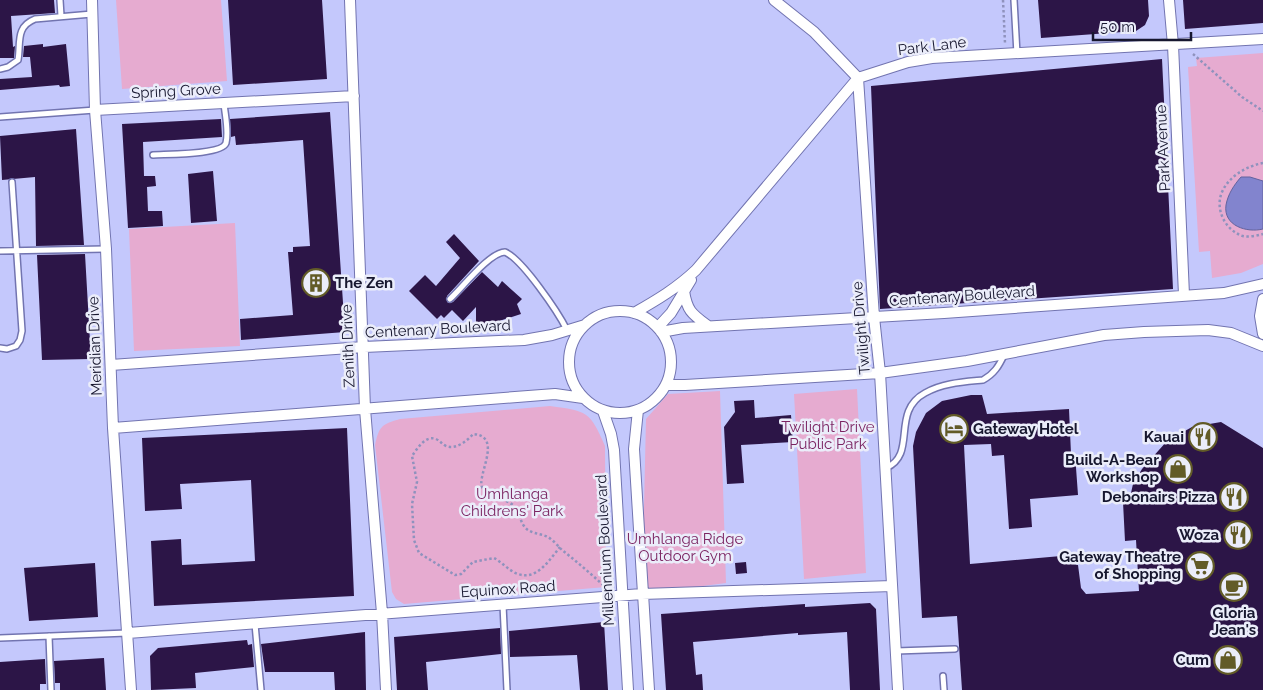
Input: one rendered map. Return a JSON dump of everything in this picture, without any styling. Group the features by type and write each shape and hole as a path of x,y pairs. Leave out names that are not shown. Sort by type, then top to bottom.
{"street":[{"name":"Meridian Drive","path":"92,0 96,110 106,249 113,428 131,690"},
{"name":"Zenith Drive","path":"350,0 365,409 382,613 386,690"},
{"path":"634,313 666,296 681,285 696,270 858,78 814,32 774,0"},
{"name":"Park Avenue","path":"1168,0 1178,45 1184,295"},
{"name":"Park Lane","path":"858,78 908,62 932,58 1263,39"},
{"name":"Twilight Drive","path":"858,78 874,317 880,373 898,690"},
{"name":"Spring Grove","path":"96,110 354,96"},
{"path":"660,329 696,270"},
{"name":"Centenary Boulevard","path":"660,329 1224,294 1263,284"},
{"path":"684,291 689,310 708,326"},
{"path":"1263,299 1260,316 1263,334"},
{"path":"616,311 634,313 651,321 660,329 668,342 671,356 671,371 666,385 650,404 638,410 620,414 603,411 583,398 574,385 569,370 572,346 575,338 585,325 599,315 616,311"},
{"name":"Centenary Boulevard","path":"111,365 364,347 524,340 585,325"},
{"path":"666,385 880,373 966,362 1104,335 1144,332 1208,330 1231,333 1263,346"},
{"path":"113,428 555,394 583,398"},
{"path":"638,410 634,450 649,690"},
{"name":"Millennium Boulevard","path":"603,411 614,450 628,690"},
{"name":"Equinox Road","path":"128,633 642,594 892,586"}],"lane":[{"path":"60,0 61,16"},
{"path":"1014,0 1017,54"},
{"path":"0,70 18,60 19,40 27,22 35,19 92,14"},
{"path":"153,155 214,151 223,147 226,144 227,129 224,103"},
{"name":"Spring Grove","path":"0,117 96,110"},
{"path":"0,348 7,349 16,346 22,332 12,182"},
{"path":"0,251 106,249"},
{"path":"450,299 488,261 497,254 505,252 517,260 550,301 560,315 567,330"},
{"path":"886,468 897,462 901,454 905,419 917,399 925,393 946,385 983,380 996,371 1004,354"},
{"path":"503,605 507,690"},
{"path":"255,623 261,690"},
{"path":"0,638 128,633"},
{"path":"49,636 51,690"},
{"path":"895,651 955,649"},
{"path":"943,676 944,690"}],"path":[{"path":"1003,0 1005,55"},
{"path":"1178,45 1242,97 1263,111"},
{"path":"1263,163 1240,172 1222,191 1220,199 1221,217 1240,236 1263,234"},
{"path":"560,547 541,569 533,574 526,575 519,574 494,558 473,562 461,574 455,575 425,557 419,553 414,540 412,504 417,482 412,456 425,441 432,438 446,446 456,446 463,444 473,434 479,435 485,440 488,448 487,464 480,483 482,489 492,496 508,502 517,509 524,527 536,534 548,536 603,585"}],"green space":[{"path":"116,0 221,0 227,81 122,89"},
{"path":"1263,53 1263,264 1241,273 1212,278 1210,251 1199,252 1188,67 1197,66 1196,58"},
{"path":"235,223 240,346 134,351 129,229"},
{"name":"Twilight Drive Public Park","path":"857,389 866,573 804,579 794,394"},
{"name":"Umhlanga Ridge Outdoor Gym","path":"720,391 726,583 642,594 646,419 668,394"},
{"name":"Umhlanga Childrens' Park","path":"550,406 572,409 586,415 591,419 605,446 606,587 404,604 396,599 392,592 375,445 382,427 389,422 400,419"}],"water":[{"path":"1241,177 1250,177 1263,181 1263,229 1243,229 1232,223 1228,218 1226,212 1227,201"}],"building":[{"path":"0,0 54,0 55,13 11,16 13,47 15,46 14,58 0,58"},
{"path":"228,0 322,0 327,79 233,85"},
{"path":"1038,0 1148,0 1149,16 1145,25 1136,31 1041,38"},
{"path":"1183,0 1263,0 1263,23 1185,29"},
{"path":"43,44 43,47 66,44 70,86 60,87 59,85 0,90 0,79 32,77 30,57 23,57 24,46"},
{"path":"1162,59 1173,289 880,309 871,86"},
{"path":"330,112 345,332 241,340 240,319 293,315 288,252 293,252 293,247 310,246 303,140 236,145 235,136 231,137 230,119"},
{"path":"221,119 222,137 143,142 144,176 155,176 156,186 147,187 148,211 162,211 163,226 128,228 122,124"},
{"path":"76,129 84,245 36,246 35,177 2,180 0,136"},
{"path":"213,171 217,221 191,223 188,174"},
{"path":"454,234 479,261 447,296 447,302 453,302 482,272 498,287 502,281 522,299 517,304 521,314 496,322 496,324 476,325 476,307 463,321 452,310 444,318 441,315 437,319 409,291 425,275 436,286 460,258 446,242"},
{"path":"85,254 91,359 42,360 37,255"},
{"path":"971,395 982,395 987,414 1069,409 1071,454 1075,454 1078,495 1030,499 1032,527 1009,529 1004,455 992,456 991,444 964,445 970,564 1061,556 1061,561 1078,565 1081,588 1086,594 1139,591 1136,540 1125,541 1123,502 1129,502 1133,484 1142,469 1167,441 1192,427 1221,422 1263,448 1263,690 962,690 957,616 922,618 913,446 916,432 926,413 942,401"},
{"path":"754,400 755,418 791,415 793,442 741,445 744,483 727,484 724,427 735,412 734,401"},
{"path":"347,428 354,596 154,606 151,541 181,539 182,565 255,561 251,480 180,484 182,509 145,511 142,438"},
{"path":"746,562 747,573 736,574 735,563"},
{"path":"95,563 98,617 29,621 24,568"},
{"path":"870,603 876,609 880,690 850,690 847,632 798,635 798,633 693,642 696,675 702,674 703,690 666,690 661,614 805,604 805,607"},
{"path":"604,622 608,690 580,690 577,655 510,657 509,631"},
{"path":"500,628 501,654 426,662 428,690 397,690 394,637"},
{"path":"365,632 366,690 335,690 334,672 265,672 261,644"},
{"path":"247,640 248,645 252,644 254,667 195,673 196,688 151,690 150,656 158,648"},
{"path":"104,658 106,690 60,690 60,683 55,683 54,661"},
{"path":"45,659 46,684 40,684 40,690 0,690 0,662"}],"place":[{"name":"The Zen","path":"316,283"},
{"name":"Gateway Hotel","path":"954,429"},
{"name":"Kauai","path":"1203,437"},
{"name":"Build-A-Bear Workshop","path":"1178,469"},
{"name":"Debonairs Pizza","path":"1234,497"},
{"name":"Woza","path":"1238,535"},
{"name":"Gateway Theatre of Shopping","path":"1200,566"},
{"name":"Gloria Jean's","path":"1234,587"},
{"name":"Cum","path":"1228,660"}]}
